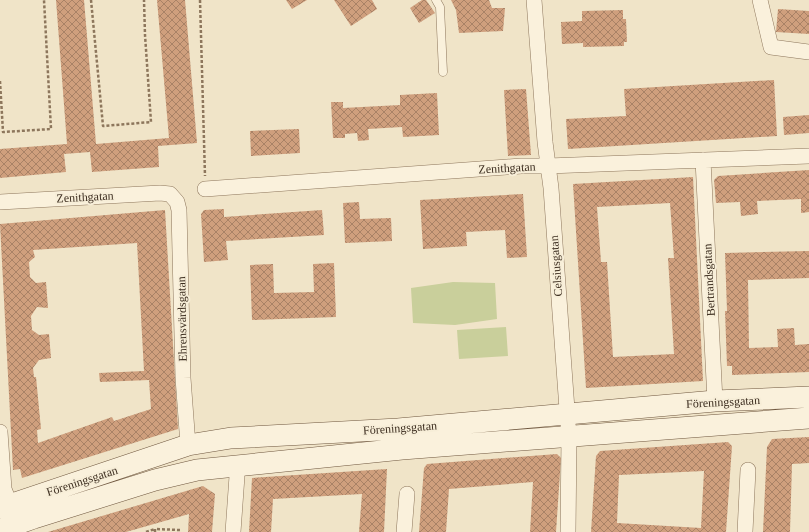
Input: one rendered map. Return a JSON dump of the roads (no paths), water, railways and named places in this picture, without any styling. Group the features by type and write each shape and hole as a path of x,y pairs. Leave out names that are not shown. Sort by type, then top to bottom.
{"street":[{"name":"Celsiusgatan","path":"534,0 551,188 569,437 568,532"},
{"path":"760,0 771,47 809,52"},
{"name":"Zenithgatan","path":"205,189 521,166 809,156"},
{"name":"Bertrandsgatan","path":"703,160 715,401"},
{"name":"Zenithgatan","path":"0,202 160,193 170,194"},
{"name":"Ehrensvärdsgatan","path":"170,194 177,202 179,210 183,378 188,446"},
{"name":"Föreningsgatan","path":"5,506 188,446 231,438 398,429 715,401 809,397"},
{"name":"Föreningsgatan","path":"0,530 35,525 155,480 197,470 402,449 809,418"},
{"path":"0,432 5,506"},
{"path":"233,532 236,467"},
{"path":"745,532 748,470"},
{"path":"404,532 407,494"}],"lane":[{"path":"436,0 440,7 443,72"}]}
